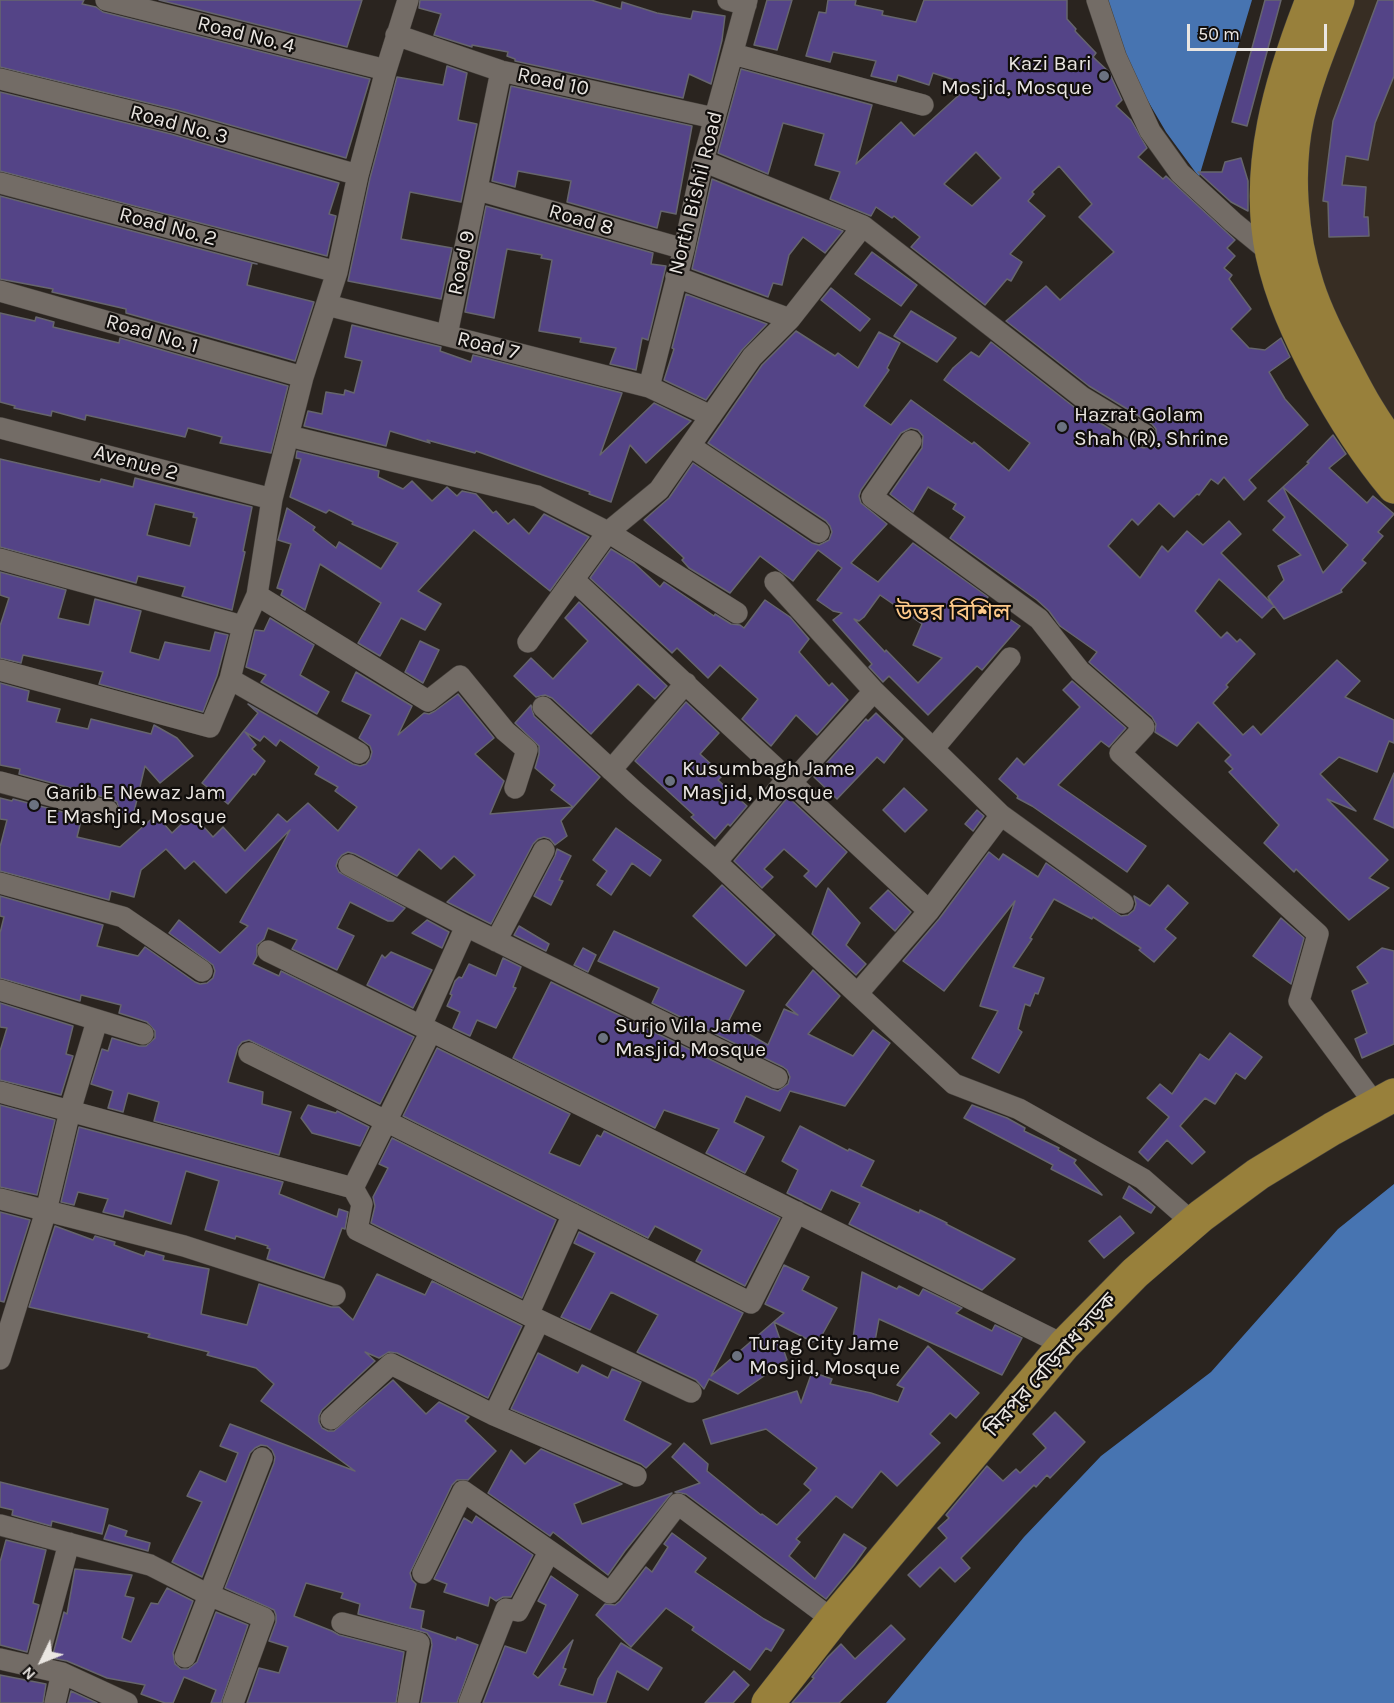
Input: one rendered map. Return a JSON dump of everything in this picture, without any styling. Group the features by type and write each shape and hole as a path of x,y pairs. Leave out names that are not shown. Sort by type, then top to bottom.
{"highway":[{"path":"1312,0 1282,89 1282,148 1268,217 1272,254 1284,295 1302,340 1351,430 1371,460 1394,487"},
{"path":"1282,148 1298,116 1317,54 1338,0"},
{"path":"1282,148 1292,167 1295,225 1308,288 1334,348 1359,394 1394,447"},
{"name":"মিরপুর বেড়িবাধ সড়ক","path":"768,1703 833,1620 1064,1345 1135,1273 1193,1223 1258,1174 1385,1099"}],"street":[{"name":"Road No. 4","path":"105,0 386,70"},
{"path":"0,670 210,727 230,679 243,626 257,595 272,499 303,377 336,272 358,175 386,70 408,0"},
{"path":"1097,0 1116,57 1150,131 1180,173 1272,254"},
{"name":"North Bishil Road","path":"649,387 684,249 702,161 733,54 740,2"},
{"name":"Road 10","path":"396,35 501,71 714,118"},
{"path":"733,54 923,105"},
{"name":"Road 9","path":"447,335 501,71"},
{"name":"Road No. 3","path":"0,79 174,122 358,175"},
{"path":"702,161 863,226 1082,398 1145,435"},
{"name":"Road No. 2","path":"0,183 336,272"},
{"name":"Road 8","path":"478,190 684,249"},
{"path":"528,642 608,532 659,490 752,357 790,319 863,226"},
{"path":"676,277 790,319"},
{"name":"Road No. 1","path":"0,291 303,377"},
{"name":"Road 7","path":"327,305 649,387 711,416"},
{"name":"Avenue 2","path":"0,428 272,499"},
{"path":"289,436 537,496 608,532 737,613"},
{"path":"911,441 872,497 1039,619 1080,671 1144,727 1120,753 1318,934 1299,1001 1385,1099"},
{"path":"690,447 819,532"},
{"path":"0,559 243,626"},
{"path":"574,580 929,911"},
{"path":"775,582 874,691 1002,815 1123,903"},
{"path":"257,595 428,701 460,676 505,731 527,750 514,788"},
{"path":"934,748 1010,658"},
{"path":"230,679 359,753"},
{"path":"611,770 686,683"},
{"path":"716,862 874,691"},
{"path":"543,707 716,862 954,1084 1019,1109 1143,1179 1193,1223"},
{"path":"0,782 108,811"},
{"path":"858,993 929,911 1002,815"},
{"path":"496,940 544,849"},
{"path":"349,865 466,926 777,1078"},
{"path":"0,883 123,917 202,971"},
{"path":"353,1188 386,1121 466,926"},
{"path":"268,951 1064,1345"},
{"path":"0,990 144,1034"},
{"path":"0,1359 8,1306 46,1211 70,1111 97,1021"},
{"path":"249,1053 752,1303 797,1212"},
{"path":"0,1092 353,1188 362,1204 357,1230 534,1318 691,1392"},
{"path":"0,1199 184,1246 336,1294"},
{"path":"494,1415 573,1214"},
{"path":"331,1419 391,1364 494,1415 636,1476"},
{"path":"185,1657 262,1458"},
{"path":"423,1573 463,1491 610,1593 678,1504 833,1620"},
{"path":"0,1525 150,1565 209,1595 264,1618 233,1703"},
{"path":"36,1667 69,1544"},
{"path":"469,1703 506,1609 518,1611 549,1552"},
{"path":"342,1623 420,1643 408,1703"},
{"path":"0,1659 62,1673 128,1703"},
{"path":"55,1703 62,1673"}],"shaded area":[{"path":"1352,0 1394,0 1394,421 1352,367 1321,284 1305,187 1313,106"}],"water":[{"path":"1104,0 1252,0 1199,177 1166,132 1135,79"},
{"path":"1394,1184 1394,1703 886,1703 1024,1537 1101,1456 1211,1372 1338,1229"}],"building":[{"path":"0,0 84,0 82,4 96,7 103,12 370,79 346,158 177,110 0,67"},
{"path":"159,0 362,0 347,47"},
{"path":"420,0 591,0 621,9 622,2 657,13 691,19 693,11 725,16 722,40 711,84 689,74 683,98 515,61 507,56 508,52 472,45 472,47 434,35 441,14 419,8"},
{"path":"767,0 792,0 777,50 754,45"},
{"path":"828,0 856,0 855,5 883,11 882,15 916,22 924,0 1067,0 1067,19 1096,53 1093,57 1109,72 1122,100 1116,106 1131,120 1147,148 1138,157 1163,179 1166,176 1235,240 1227,248 1235,256 1224,268 1232,275 1229,279 1251,309 1231,329 1249,348 1265,350 1281,338 1290,357 1269,372 1285,399 1308,425 1249,480 1256,488 1244,500 1224,477 1218,484 1211,479 1199,495 1197,494 1174,517 1159,503 1138,525 1132,519 1108,546 1140,578 1162,546 1168,552 1187,531 1203,545 1229,521 1241,534 1221,553 1273,605 1268,597 1284,580 1278,566 1301,555 1273,530 1285,517 1268,501 1283,487 1309,463 1307,462 1333,435 1346,454 1329,468 1367,503 1373,496 1394,514 1378,532 1383,536 1362,560 1366,563 1341,590 1342,592 1284,619 1274,606 1262,618 1219,579 1195,611 1221,638 1227,632 1237,642 1240,639 1255,654 1226,685 1228,687 1213,703 1243,735 1253,726 1261,735 1337,660 1360,681 1345,697 1394,720 1394,743 1389,741 1377,772 1339,757 1320,774 1356,811 1327,799 1388,860 1369,878 1389,888 1349,920 1296,869 1294,872 1264,843 1279,825 1229,772 1233,769 1225,761 1231,755 1198,722 1177,746 1155,732 1156,724 1152,717 1089,662 1097,652 1060,626 1037,600 950,538 965,517 953,509 956,504 928,487 913,512 890,494 922,448 923,436 918,430 911,428 901,433 861,490 859,496 861,503 887,524 851,563 878,582 913,543 988,597 984,602 1020,626 982,670 977,666 928,715 889,676 883,682 869,667 872,664 833,620 842,613 833,611 817,600 842,568 818,550 793,581 760,556 730,593 689,568 682,560 684,558 644,520 669,498 693,463 812,543 819,545 829,540 832,532 826,521 708,443 762,365 796,331 835,356 838,353 858,368 879,332 900,343 887,368 889,370 864,406 891,425 911,400 972,444 974,442 1009,471 1030,443 944,380 953,368 971,352 979,357 991,342 1074,407 1138,446 1144,448 1156,441 1156,429 1152,424 1089,386 1006,321 1046,286 1060,300 1114,252 1079,217 1092,204 1059,166 1032,192 1034,194 1028,201 1045,216 1010,254 1022,262 1011,281 1007,279 985,305 911,247 920,237 894,216 892,218 876,207 871,216 830,199 840,172 815,165 824,134 783,123 768,174 718,153 741,69 872,105 856,164 901,122 914,136 970,85 933,73 929,85 898,75 896,82 871,76 876,61 833,52 830,62 806,56 819,12 826,13","holes":["976,152 1001,178 972,206 944,184","1283,487 1348,545 1323,573","880,595 922,624 913,645 942,658 918,683 854,619 859,621 864,617"]},
{"path":"1265,0 1281,0 1247,126 1232,122"},
{"path":"1378,0 1394,0 1394,76 1375,123 1368,160 1346,156 1342,185 1366,187 1364,217 1368,217 1369,236 1329,237 1328,202 1323,201 1333,121"},
{"path":"447,66 467,73 458,120 477,124 461,202 410,192 401,239 452,248 441,299 348,281 370,178 397,77 443,85"},
{"path":"511,86 692,126 676,214 661,211 657,228 567,202 571,181 518,171 515,187 492,181"},
{"path":"0,92 171,134 339,183 329,214 336,216 327,256 0,171"},
{"path":"1241,158 1248,181 1248,211 1231,202 1198,172 1222,172 1225,162"},
{"path":"712,179 843,231 825,253 803,237 789,255 782,285 773,283 768,297 692,269"},
{"path":"0,196 257,264 252,263 247,285 314,302 295,361 126,313 126,309 52,292 53,289 0,279"},
{"path":"486,206 653,253 651,264 666,266 648,340 642,338 636,370 610,364 616,348 580,342 581,338 539,331 552,260 541,258 542,255 507,249 494,318 465,312"},
{"path":"872,252 917,285 901,306 855,274"},
{"path":"831,288 870,319 860,331 821,300"},
{"path":"686,294 767,324 742,350 706,400 664,380 674,349 672,348"},
{"path":"911,311 956,338 937,362 894,336"},
{"path":"0,313 35,321 36,317 54,322 53,327 119,343 120,338 288,386 271,453 220,443 222,437 188,428 185,437 86,415 85,420 52,411 51,416 14,408 15,406 0,402"},
{"path":"352,325 441,347 440,351 471,362 473,355 622,393 600,455 654,403 691,421 646,463 630,445 611,502 589,494 590,492 476,451 475,453 427,440 430,443 390,431 386,446 304,426 308,411 322,414 326,392 344,395 345,390 354,393 362,361 345,357"},
{"path":"297,451 379,471 378,477 403,489 412,481 432,501 447,487 457,496 462,491 476,494 493,513 496,511 508,524 514,519 529,534 544,514 589,537 550,591 474,530 418,591 441,604 425,630 401,618 380,656 358,643 381,603 320,564 305,610 281,595 283,590 277,588 291,544 278,540 287,508 315,527 313,530 336,548 339,542 381,569 398,543 352,524 353,522 329,510 326,513 290,497 301,459 296,458"},
{"path":"0,459 100,482 101,479 133,487 135,478 252,507 232,610 182,596 185,587 138,576 136,583 0,547","holes":["155,504 194,513 193,517 197,518 190,546 147,535"]},
{"path":"611,549 634,563 660,587 664,582 714,616 715,614 731,624 744,628 765,600 790,617 809,639 799,652 829,686 832,683 848,700 817,735 796,715 771,746 742,719 758,699 720,665 708,678 677,648 672,653 590,578"},
{"path":"0,572 66,590 58,618 89,625 95,599 141,611 130,652 159,660 165,642 210,651 215,632 228,635 217,676 203,712 99,684 103,672 23,655 21,663 0,658 0,626 9,598 0,595"},
{"path":"579,602 667,686 655,699 638,684 591,734 552,698 545,695 536,697 514,676 531,658 553,679 588,641 565,618"},
{"path":"270,618 314,645 300,675 329,692 317,714 261,682 266,675 246,667 255,630 264,631"},
{"path":"420,641 439,650 423,683 405,672"},
{"path":"356,672 412,706 398,735 424,713 429,714 435,711 458,694 494,738 475,754 504,781 490,814 573,807 551,790 555,785 535,768 539,746 515,723 531,705 534,716 600,777 561,821 567,836 555,845 550,839 544,837 533,844 491,924 447,902 475,875 454,856 441,869 419,849 397,876 348,852 338,860 336,866 339,872 405,908 393,921 388,921 350,902 337,928 354,936 337,970 292,949 297,940 268,928 264,939 257,945 257,956 253,964 279,976 281,971 414,1037 380,1104 249,1040 242,1042 238,1047 228,1082 263,1092 262,1104 291,1112 279,1155 154,1121 159,1102 128,1093 123,1112 108,1108 113,1091 91,1084 102,1049 108,1051 112,1038 146,1046 155,1038 155,1031 147,1022 119,1013 121,1005 81,995 80,1001 0,978 0,933 4,917 0,916 0,896 103,925 97,946 138,956 145,947 195,982 207,983 213,978 215,971 213,965 169,933 179,920 220,953 248,926 240,922 290,830 226,893 194,861 185,869 166,849 141,870 134,897 111,891 109,900 0,871 0,847 7,820 0,819 0,798 12,801 13,799 82,817 77,837 120,847 156,815 172,833 192,814 213,837 223,827 245,851 278,814 287,822 308,803 338,831 357,807 335,791 338,787 315,774 319,767 280,740 276,746 264,736 260,741 245,732 256,745 252,749 265,761 228,804 202,783 258,713 248,704 353,764 360,766 366,764 372,752 370,746 359,738 371,715 342,701"},
{"path":"1072,681 1126,728 1109,747 1101,741 1058,785 1146,846 1127,872 1017,798 1018,796 999,779 1017,758 1024,765 1080,707 1063,690"},
{"path":"0,683 29,691 27,701 60,709 56,722 88,729 91,719 151,734 154,725 177,738 193,756 160,783 145,766 133,816 120,813 117,802 111,799 19,774 20,769 0,765"},
{"path":"686,702 719,733 700,754 723,775 718,780 747,806 715,839 691,817 694,815 635,761"},
{"path":"876,713 903,739 884,763 877,757 837,799 814,777 866,719 868,721"},
{"path":"1394,773 1394,828 1374,819"},
{"path":"904,788 927,810 905,832 883,810"},
{"path":"788,797 847,852 816,887 804,876 809,871 784,849 764,869 773,877 762,888 734,861"},
{"path":"977,810 984,816 973,831 965,824"},
{"path":"616,828 661,860 650,876 632,863 611,895 597,885 607,871 593,860"},
{"path":"557,849 571,856 559,880 563,881 551,905 534,896"},
{"path":"989,852 999,860 1003,854 1038,877 1046,863 1121,916 1128,915 1134,910 1136,904 1134,896 1150,906 1168,885 1188,903 1165,929 1176,938 1154,962 1139,950 1141,948 1093,917 1092,919 1054,899 1030,938 1032,939 1013,967 1044,978 1030,1006 1025,1004 1018,1029 1022,1032 999,1073 972,1058 998,1011 980,1006 1015,901 944,991 903,961 939,919"},
{"path":"722,885 775,935 746,966 693,916"},
{"path":"828,888 860,923 846,945 866,964 856,975 812,934"},
{"path":"888,890 911,912 895,931 870,908"},
{"path":"1281,918 1304,938 1291,984 1253,956"},
{"path":"427,920 449,932 442,948 412,933"},
{"path":"519,926 549,944 546,951 514,935"},
{"path":"614,931 744,991 728,1022 768,1045 784,1009 798,1015 786,1005 813,970 840,996 808,1034 853,1056 873,1030 890,1043 845,1106 790,1091 780,1111 746,1096 734,1122 764,1137 745,1173 706,1153 719,1129 664,1110 655,1128 513,1058 551,982 771,1089 778,1091 788,1084 790,1077 783,1067 652,1003 659,988 598,961"},
{"path":"583,948 596,955 588,972 574,965"},
{"path":"1382,948 1394,951 1394,1044 1362,1058 1355,1039 1367,1033 1352,991 1368,983 1357,967"},
{"path":"391,952 432,970 413,1008 367,985 382,955 385,958"},
{"path":"503,958 521,967 513,987 516,988 496,1028 477,1020 470,1036 453,1028 460,1012 447,1006 455,981 459,977 462,978 469,964 496,976"},
{"path":"0,1003 73,1026 66,1054 73,1056 61,1095 0,1080 0,1051 7,1028 0,1027"},
{"path":"1230,1033 1262,1057 1245,1079 1236,1073 1215,1104 1205,1098 1180,1126 1205,1152 1192,1164 1167,1140 1148,1161 1139,1152 1169,1117 1147,1098 1160,1084 1172,1094 1200,1054 1209,1060"},
{"path":"437,1048 570,1114 549,1153 580,1166 597,1135 601,1137 604,1131 780,1218 745,1286 696,1261 702,1250 655,1226 648,1238 403,1116"},
{"path":"0,1105 55,1120 37,1195 0,1187"},
{"path":"308,1105 336,1113 337,1111 369,1127 360,1146 312,1133 301,1118"},
{"path":"972,1105 1007,1118 1025,1128 1024,1131 1059,1148 1058,1150 1076,1160 1074,1163 1102,1195 1051,1169 1053,1165 964,1118"},
{"path":"800,1126 848,1151 849,1149 874,1161 861,1186 919,1213 920,1210 1015,1259 982,1290 849,1224 860,1203 831,1190 821,1210 787,1193 798,1170 782,1161"},
{"path":"79,1127 283,1182 279,1194 337,1217 339,1209 348,1212 345,1229 342,1228 324,1278 267,1259 270,1249 267,1248 268,1246 236,1236 235,1239 205,1230 219,1181 186,1171 171,1224 125,1210 123,1217 103,1212 108,1199 78,1192 74,1205 61,1202"},
{"path":"392,1138 556,1220 522,1298 371,1223 375,1206 373,1197 388,1168 379,1164"},
{"path":"1129,1186 1155,1207 1151,1213 1123,1198"},
{"path":"0,1212 30,1220 4,1302 0,1301"},
{"path":"1120,1216 1134,1233 1104,1258 1089,1241"},
{"path":"55,1226 93,1240 95,1236 115,1242 114,1245 144,1256 146,1251 164,1256 163,1260 209,1269 201,1314 247,1325 259,1284 331,1307 339,1307 353,1320 377,1274 425,1295 432,1281 522,1326 488,1398 397,1353 389,1352 379,1358 365,1352 375,1361 322,1410 319,1416 322,1428 334,1431 393,1380 426,1414 439,1402 469,1417 465,1421 496,1451 468,1480 457,1480 452,1485 410,1573 416,1584 410,1608 424,1611 421,1628 478,1645 457,1703 421,1703 432,1645 427,1633 358,1614 360,1604 341,1598 343,1593 306,1583 294,1616 339,1635 404,1652 396,1703 247,1703 259,1668 279,1673 288,1647 269,1641 276,1622 274,1610 225,1588 274,1463 275,1457 272,1450 261,1445 250,1453 202,1577 172,1562 202,1502 187,1496 200,1471 226,1482 238,1453 220,1446 230,1424 355,1471 261,1401 274,1384 256,1368 207,1355 209,1352 148,1337 150,1334 29,1307"},
{"path":"579,1232 743,1313 711,1376 784,1313 765,1304 784,1265 809,1277 802,1290 837,1308 822,1335 813,1342 774,1322 787,1360 738,1394 709,1379 704,1389 696,1380 637,1352 658,1315 611,1292 590,1330 561,1317 595,1253 574,1243"},
{"path":"862,1272 897,1289 899,1286 919,1296 923,1289 962,1308 956,1313 992,1331 995,1325 1022,1338 1002,1375 879,1319 875,1341 853,1339"},
{"path":"928,1346 979,1393 956,1418 950,1413 930,1434 940,1443 897,1486 881,1471 852,1508 836,1496 796,1539 800,1542 789,1556 815,1579 844,1534 866,1548 826,1599 686,1494 675,1492 700,1483 672,1457 684,1443 708,1464 707,1471 761,1515 777,1525 811,1490 804,1484 817,1468 766,1429 711,1444 703,1420 797,1391 801,1403 812,1372 832,1379 830,1384 898,1402 904,1388 897,1385"},
{"path":"538,1353 578,1373 582,1365 608,1378 612,1369 641,1382 624,1420 671,1444 646,1468 511,1409"},
{"path":"1055,1412 1085,1442 1050,1478 1047,1475 1036,1487 1034,1485 961,1558 970,1568 955,1582 940,1567 920,1587 908,1575 947,1538 938,1528 949,1518 946,1515 987,1466 1003,1481 1016,1469 1020,1473 1046,1448 1033,1434"},
{"path":"541,1449 622,1484 574,1504 582,1524 672,1493 608,1575 553,1532 550,1536 488,1493 511,1450 525,1464"},
{"path":"0,1482 108,1509 102,1534 52,1521 51,1526 12,1515 13,1510 0,1507"},
{"path":"476,1516 533,1555 511,1597 503,1597 496,1601 490,1597 488,1606 444,1592 447,1584 434,1579 464,1518 472,1523"},
{"path":"109,1525 127,1531 125,1536 150,1543 148,1551 104,1539"},
{"path":"672,1533 706,1558 695,1572 784,1630 771,1651 766,1648 750,1670 692,1630 694,1627 666,1608 631,1647 596,1615 605,1604 615,1605 620,1601 646,1567 652,1572 668,1547 664,1544"},
{"path":"6,1540 46,1550 33,1603 39,1605 27,1652 0,1645 0,1562"},
{"path":"75,1569 132,1575 125,1596 134,1598 122,1638 131,1642 151,1603 158,1604 167,1588 193,1601 173,1653 175,1664 181,1669 188,1669 197,1662 216,1612 248,1625 221,1703 211,1703 216,1690 184,1677 173,1703 165,1703 141,1694 145,1685 107,1678 67,1661 52,1658 64,1612 67,1614"},
{"path":"551,1576 578,1595 533,1674 538,1678 573,1640 563,1668 566,1669 559,1685 593,1695 598,1679 621,1643 662,1668 648,1690 617,1671 606,1703 483,1703 505,1646 526,1653 546,1605 538,1601"},
{"path":"891,1625 905,1639 839,1703 792,1703 841,1644 855,1659"},
{"path":"734,1671 749,1685 733,1703 705,1703"},
{"path":"0,1675 46,1684 43,1703 0,1703"},
{"path":"71,1691 97,1703 68,1703"}],"place":[{"name":"Kazi Bari Mosjid, Mosque","path":"1104,76"},
{"name":"Hazrat Golam Shah (R), Shrine","path":"1062,427"},
{"name":"Kusumbagh Jame Masjid, Mosque","path":"670,781"},
{"name":"Garib E Newaz Jam E Mashjid, Mosque","path":"34,805"},
{"name":"Surjo Vila Jame Masjid, Mosque","path":"603,1038"},
{"name":"Turag City Jame Mosjid, Mosque","path":"737,1356"}],"district":[{"name":"উত্তর বিশিল","path":"953,613"}]}
